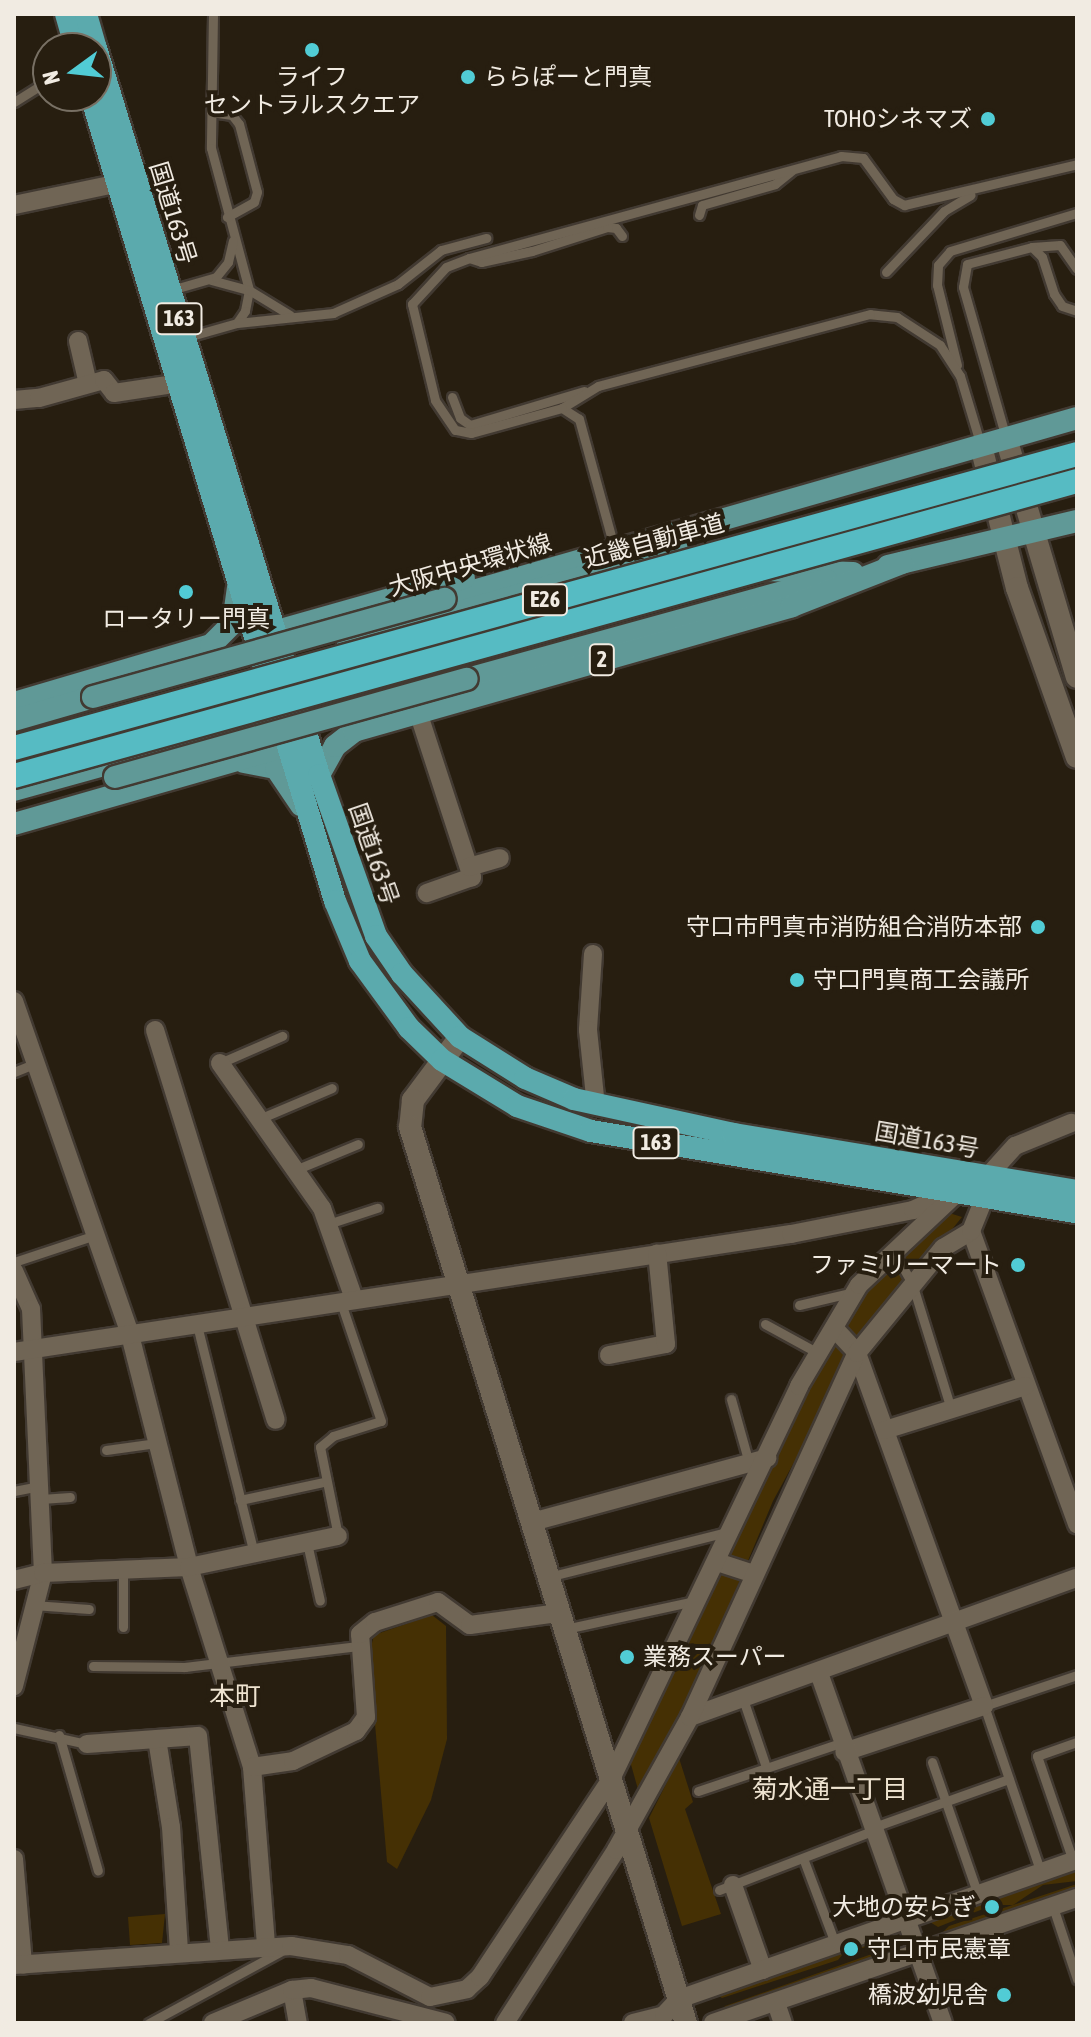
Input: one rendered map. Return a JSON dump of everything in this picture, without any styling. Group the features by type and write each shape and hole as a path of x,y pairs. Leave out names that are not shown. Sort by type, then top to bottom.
{"highway":[{"name":"国道163号","path":"98,112 170,290 262,589 266,633"},
{"name":"国道163号","path":"111,112 181,383 238,576 266,633 299,742 311,819 335,901 360,961 387,1002 442,1060 517,1106 591,1131 954,1193 986,1187 1077,1191"},
{"name":"近畿自動車道","path":"14,748 1077,454"},
{"name":"E26","path":"14,776 1077,481"},
{"name":"国道163号","path":"299,742 319,775 376,936 402,974 460,1037 525,1078 596,1106 986,1187 1077,1212"}],"main road":[{"path":"266,633 612,545 717,509 750,512 1077,418"},
{"path":"992,489 1077,466"},
{"path":"275,664 734,533 751,525 750,512"},
{"name":"2","path":"14,805 853,573 1077,521"},
{"name":"大阪中央環状線","path":"14,720 445,599 612,545"},
{"name":"2","path":"319,775 335,746 354,731 792,606 902,563"},
{"path":"14,762 685,576 745,569 853,573"},
{"path":"14,703 211,645 233,623 238,576"},
{"path":"262,589 280,609 316,619"},
{"path":"14,790 290,713"},
{"path":"14,824 299,742"},
{"path":"233,763 276,768 311,819"}],"street":[{"path":"14,205 127,181"},
{"path":"78,341 88,384"},
{"path":"14,400 104,380 114,393 181,383"},
{"path":"1006,438 1077,677"},
{"path":"981,446 1017,588 1077,757"},
{"path":"418,712 472,877 427,893"},
{"path":"469,867 500,858"},
{"path":"593,954 588,1030 596,1106"},
{"path":"14,1001 130,1335 189,1567 252,1767 266,1945"},
{"path":"155,1030 248,1317 276,1420"},
{"path":"460,1037 413,1100 410,1127 686,2023"},
{"path":"220,1063 295,1170 328,1224 348,1301"},
{"path":"1071,1123 1015,1146 986,1187 971,1231 1077,1524"},
{"path":"14,1859 18,1965 266,1945 291,1946 348,1955 430,1997 467,1989 480,1977 611,1779 733,1530 758,1461 855,1292 954,1193"},
{"path":"14,1352 657,1253 913,1210 954,1193"},
{"path":"505,2023 616,1850 626,1826 690,1717 857,1353 943,1248 971,1231"},
{"path":"609,1355 666,1344 657,1253"},
{"path":"14,1271 35,1349 43,1573 14,1686"},
{"path":"834,1328 857,1353 984,1706 842,1748"},
{"path":"885,1430 1025,1386"},
{"path":"532,1522 758,1461"},
{"path":"14,1580 43,1573 189,1567 338,1536"},
{"path":"717,1562 753,1574"},
{"path":"690,1717 1077,1578"},
{"path":"252,1767 293,1761 356,1731 366,1717 358,1646 360,1634 375,1622 438,1602 470,1625 562,1621"},
{"path":"819,1673 871,1830 943,2023"},
{"path":"87,1744 198,1736 220,1949"},
{"path":"157,1739 171,1827 179,1952"},
{"path":"633,2023 664,2015 679,1999 1075,1861"},
{"path":"726,1888 763,1970"},
{"path":"713,2023 1077,1898"},
{"path":"292,1990 298,2023"},
{"path":"213,2023 292,1990 336,1993 405,2018 446,2023"},
{"path":"776,2003 783,2023"}],"lane":[{"path":"211,280 228,262 233,241 211,148 213,14"},
{"path":"14,102 32,91"},
{"path":"211,112 232,115 239,124 257,192 254,202 227,217"},
{"path":"598,386 562,408 471,433 455,430 443,419 412,304 446,267 469,258 841,156 863,158 893,199 904,205 978,191 1077,166"},
{"path":"699,215 702,205 775,184 795,168"},
{"path":"886,272 944,211 978,191"},
{"path":"981,446 937,285 938,265 950,251 1077,213"},
{"path":"469,258 481,262 532,251 607,227 616,228 622,236"},
{"path":"184,338 237,323 290,315 333,313 372,299 441,250 486,238"},
{"path":"233,241 240,247 249,290 237,323"},
{"path":"1006,438 963,273 978,257 1060,245 1077,269"},
{"path":"1032,247 1042,257 1054,294 1062,306 1077,311"},
{"path":"170,290 211,280 249,290 290,315"},
{"path":"452,397 460,418 470,425 598,386 870,314 897,317 922,329 940,345 960,376"},
{"path":"562,408 579,419 612,545"},
{"path":"220,1063 282,1036"},
{"path":"14,1072 36,1063"},
{"path":"259,1119 332,1088"},
{"path":"295,1170 358,1144"},
{"path":"328,1224 377,1208"},
{"path":"14,1262 95,1235"},
{"path":"894,1252 912,1283 951,1409"},
{"path":"799,1305 855,1292"},
{"path":"338,1536 324,1482 320,1447 333,1436 381,1421 348,1301"},
{"path":"765,1324 819,1353"},
{"path":"197,1325 254,1554"},
{"path":"731,1399 758,1461"},
{"path":"106,1450 157,1443"},
{"path":"240,1500 324,1482"},
{"path":"14,1491 70,1497"},
{"path":"548,1577 733,1530"},
{"path":"307,1543 320,1601"},
{"path":"123,1570 123,1627"},
{"path":"562,1621 699,1600"},
{"path":"33,1605 89,1609"},
{"path":"93,1666 218,1664 358,1646"},
{"path":"1041,1873 984,1706 1077,1675"},
{"path":"743,1699 766,1767"},
{"path":"14,1728 59,1735 87,1744"},
{"path":"59,1735 98,1871"},
{"path":"1075,1861 1037,1756 1077,1742"},
{"path":"698,1791 766,1767 842,1748"},
{"path":"932,1762 978,1895"},
{"path":"726,1888 1009,1779"},
{"path":"803,1858 836,1946"},
{"path":"1053,1907 1077,1979"},
{"path":"149,2023 291,1946"}],"shaded area":[{"path":"946,1212 962,1217 855,1350 773,1501 683,1716 639,1793 630,1761 803,1392 863,1288"},
{"path":"432,1615 446,1626 447,1739 431,1800 397,1869 387,1862 369,1655 374,1635"},
{"path":"679,1758 693,1802 685,1809 721,1914 682,1926 649,1818"},
{"path":"1077,1866 1077,1881 1043,1885 1013,1905 993,1905 938,1927 930,1922"},
{"path":"1077,1884 1077,1891 938,1937 949,1926"},
{"path":"165,1914 162,1943 130,1945 128,1917"},
{"path":"889,1932 885,1942 844,1953 838,1960 722,1998 717,1995"},
{"path":"883,1950 894,1954 722,2011 725,2006"}],"place":[{"name":"ライフ セントラルスクエア","path":"312,50"},
{"name":"ららぽーと門真","path":"468,77"},
{"name":"TOHOシネマズ","path":"988,119"},
{"name":"ロータリー門真","path":"186,592"},
{"name":"守口市門真市消防組合消防本部","path":"1038,927"},
{"name":"守口門真商工会議所","path":"797,980"},
{"name":"ファミリーマート","path":"1018,1265"},
{"name":"業務スーパー","path":"627,1657"},
{"name":"大地の安らぎ","path":"992,1907"},
{"name":"守口市民憲章","path":"851,1949"},
{"name":"橋波幼児舎","path":"1004,1995"}],"district":[{"name":"本町","path":"235,1697"},
{"name":"菊水通一丁目","path":"830,1790"}]}
